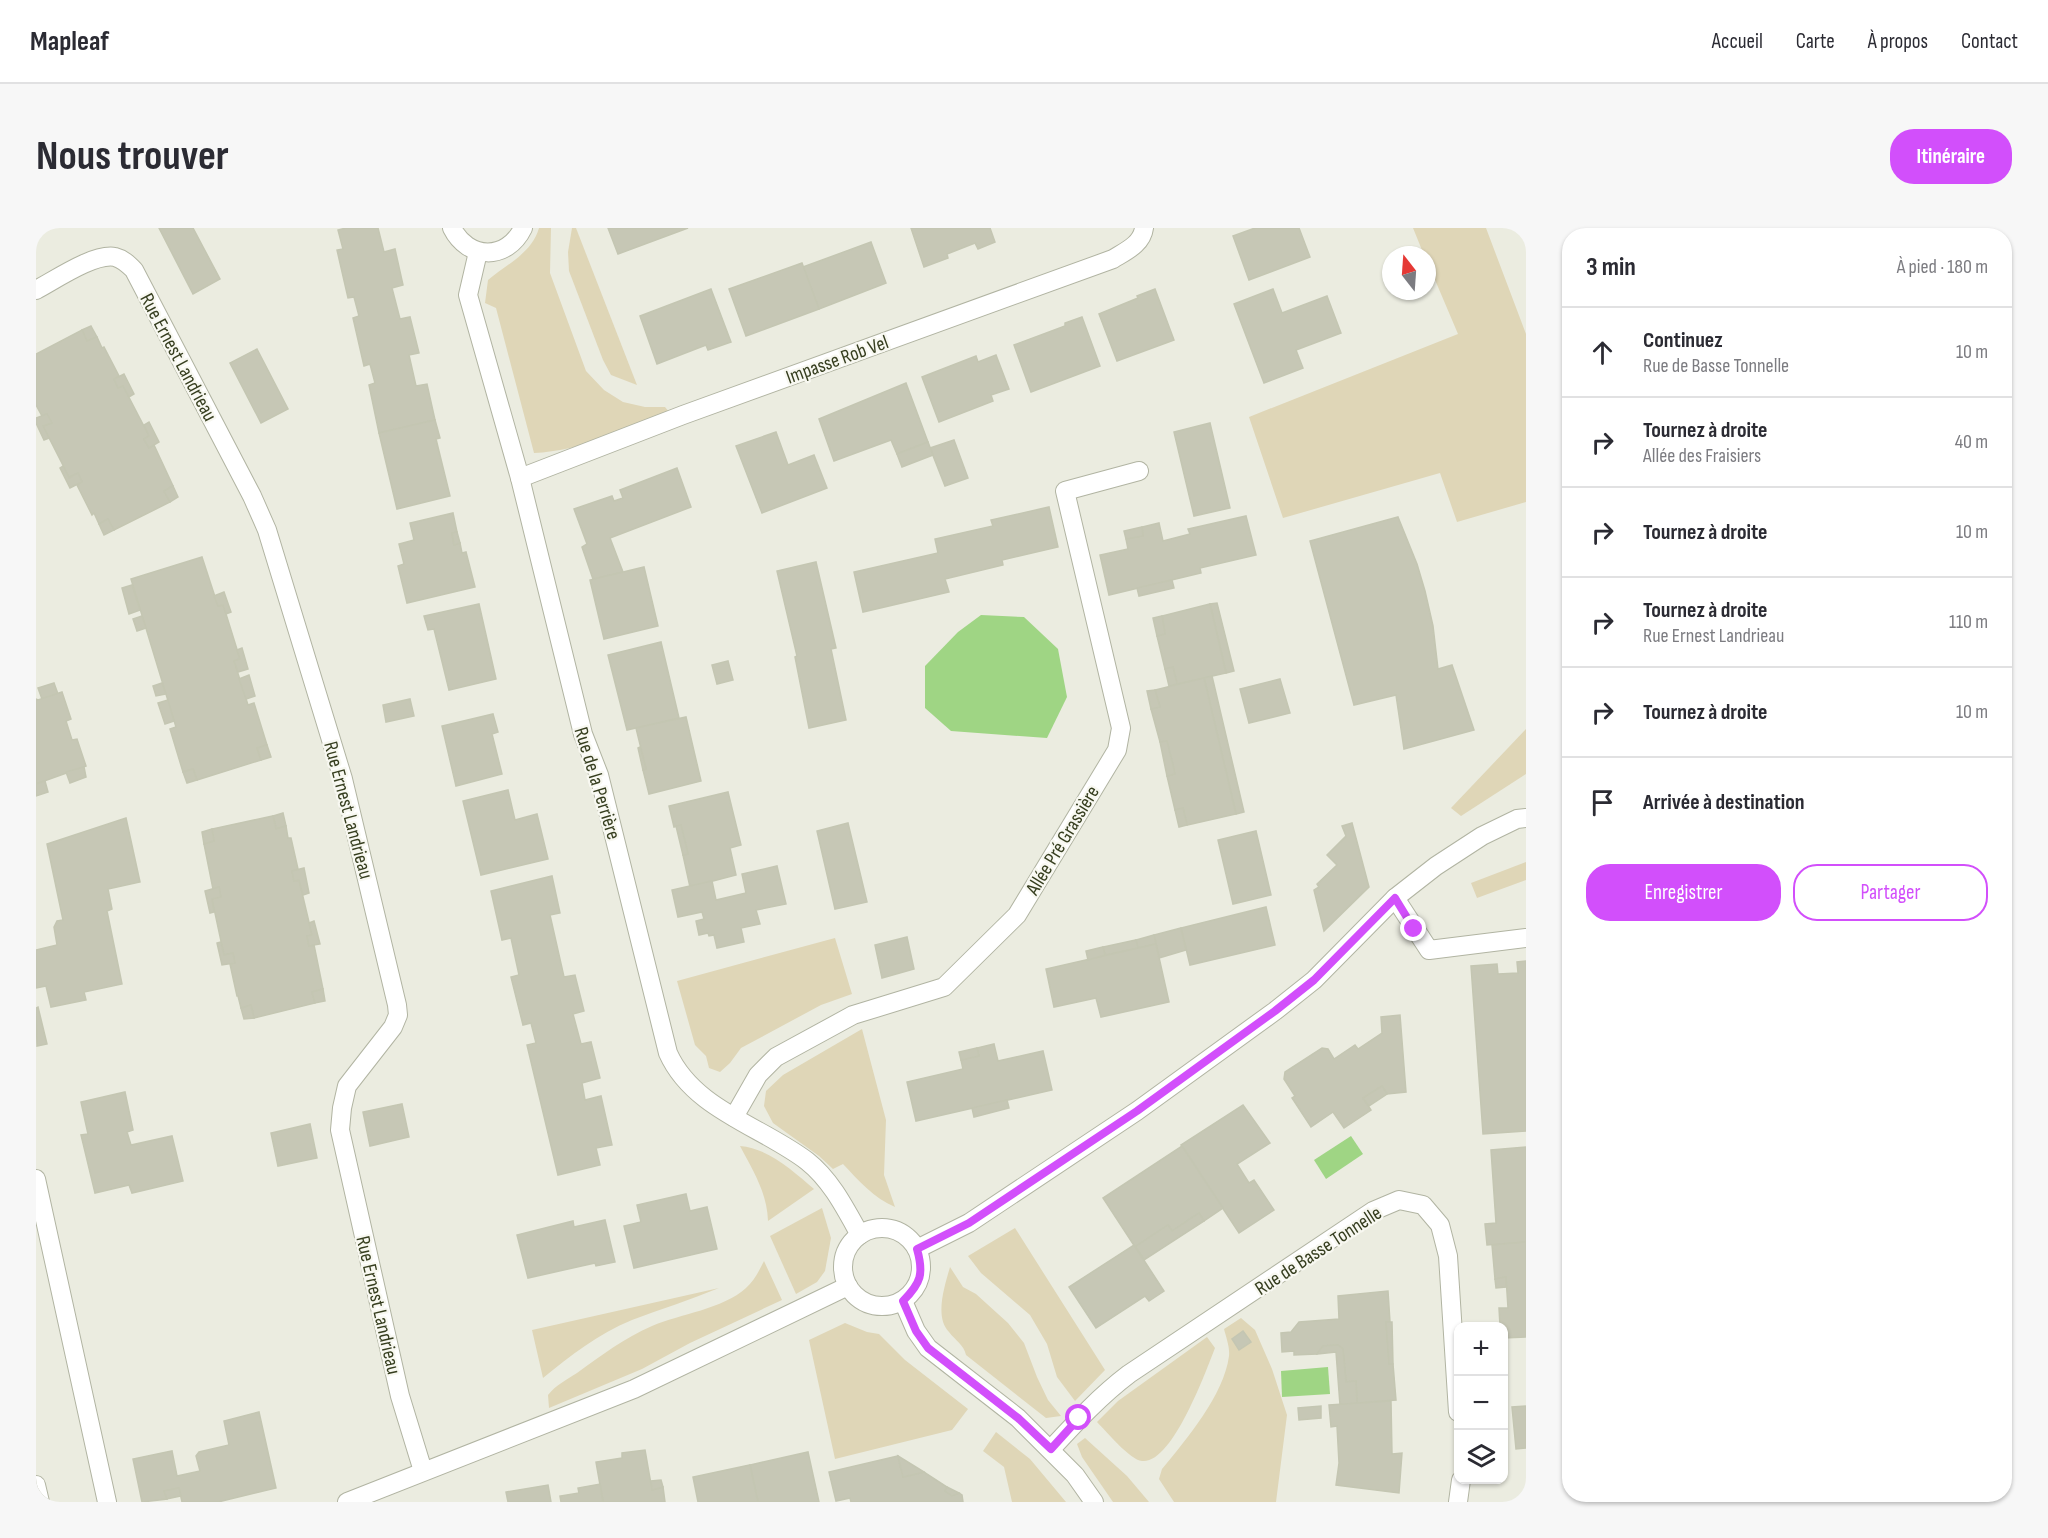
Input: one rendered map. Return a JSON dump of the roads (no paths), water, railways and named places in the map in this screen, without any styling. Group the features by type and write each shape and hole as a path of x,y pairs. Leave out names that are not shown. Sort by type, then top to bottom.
{"street":[{"path":"452,228 456,237 466,246 478,252 490,253 511,244 523,228"},
{"name":"Impasse Rob Vel","path":"520,478 683,415 1113,259 1133,247 1144,232 1144,228"},
{"name":"Rue de la Perrière","path":"478,252 468,295 520,478 583,734 599,775 673,1066 697,1091 820,1172 860,1234"},
{"name":"Rue Ernest Landrieau","path":"36,290 95,259 108,256 127,262 145,291 255,502 267,530 342,779 397,1005 398,1015 393,1027 347,1086 340,1130 400,1396 423,1471"},
{"name":"Allée Pré Grassière","path":"734,1117 758,1075 776,1058 859,1013 944,987 1017,915 1120,742 1121,728 1065,491 1139,471"},
{"path":"917,1249 969,1223 1137,1111 1314,980 1395,898 1465,846 1523,815"},
{"path":"1395,898 1429,950 1526,938"},
{"path":"36,1179 107,1502"},
{"name":"Rue de Basse Tonnelle","path":"1051,1449 1079,1418 1129,1374 1373,1211 1399,1200 1423,1205 1440,1225 1448,1256 1456,1376"},
{"path":"874,1229 890,1229 906,1235 917,1249 922,1264 920,1277 915,1289 903,1301 886,1306 871,1305 857,1297 848,1286 843,1268 845,1256 850,1245 860,1234 874,1229"},
{"path":"347,1502 634,1389 848,1286"},
{"path":"903,1301 916,1331 928,1348 1018,1418 1075,1475 1095,1502"},
{"path":"1458,1502 1460,1484"},
{"path":"36,1485 39,1502"}]}
